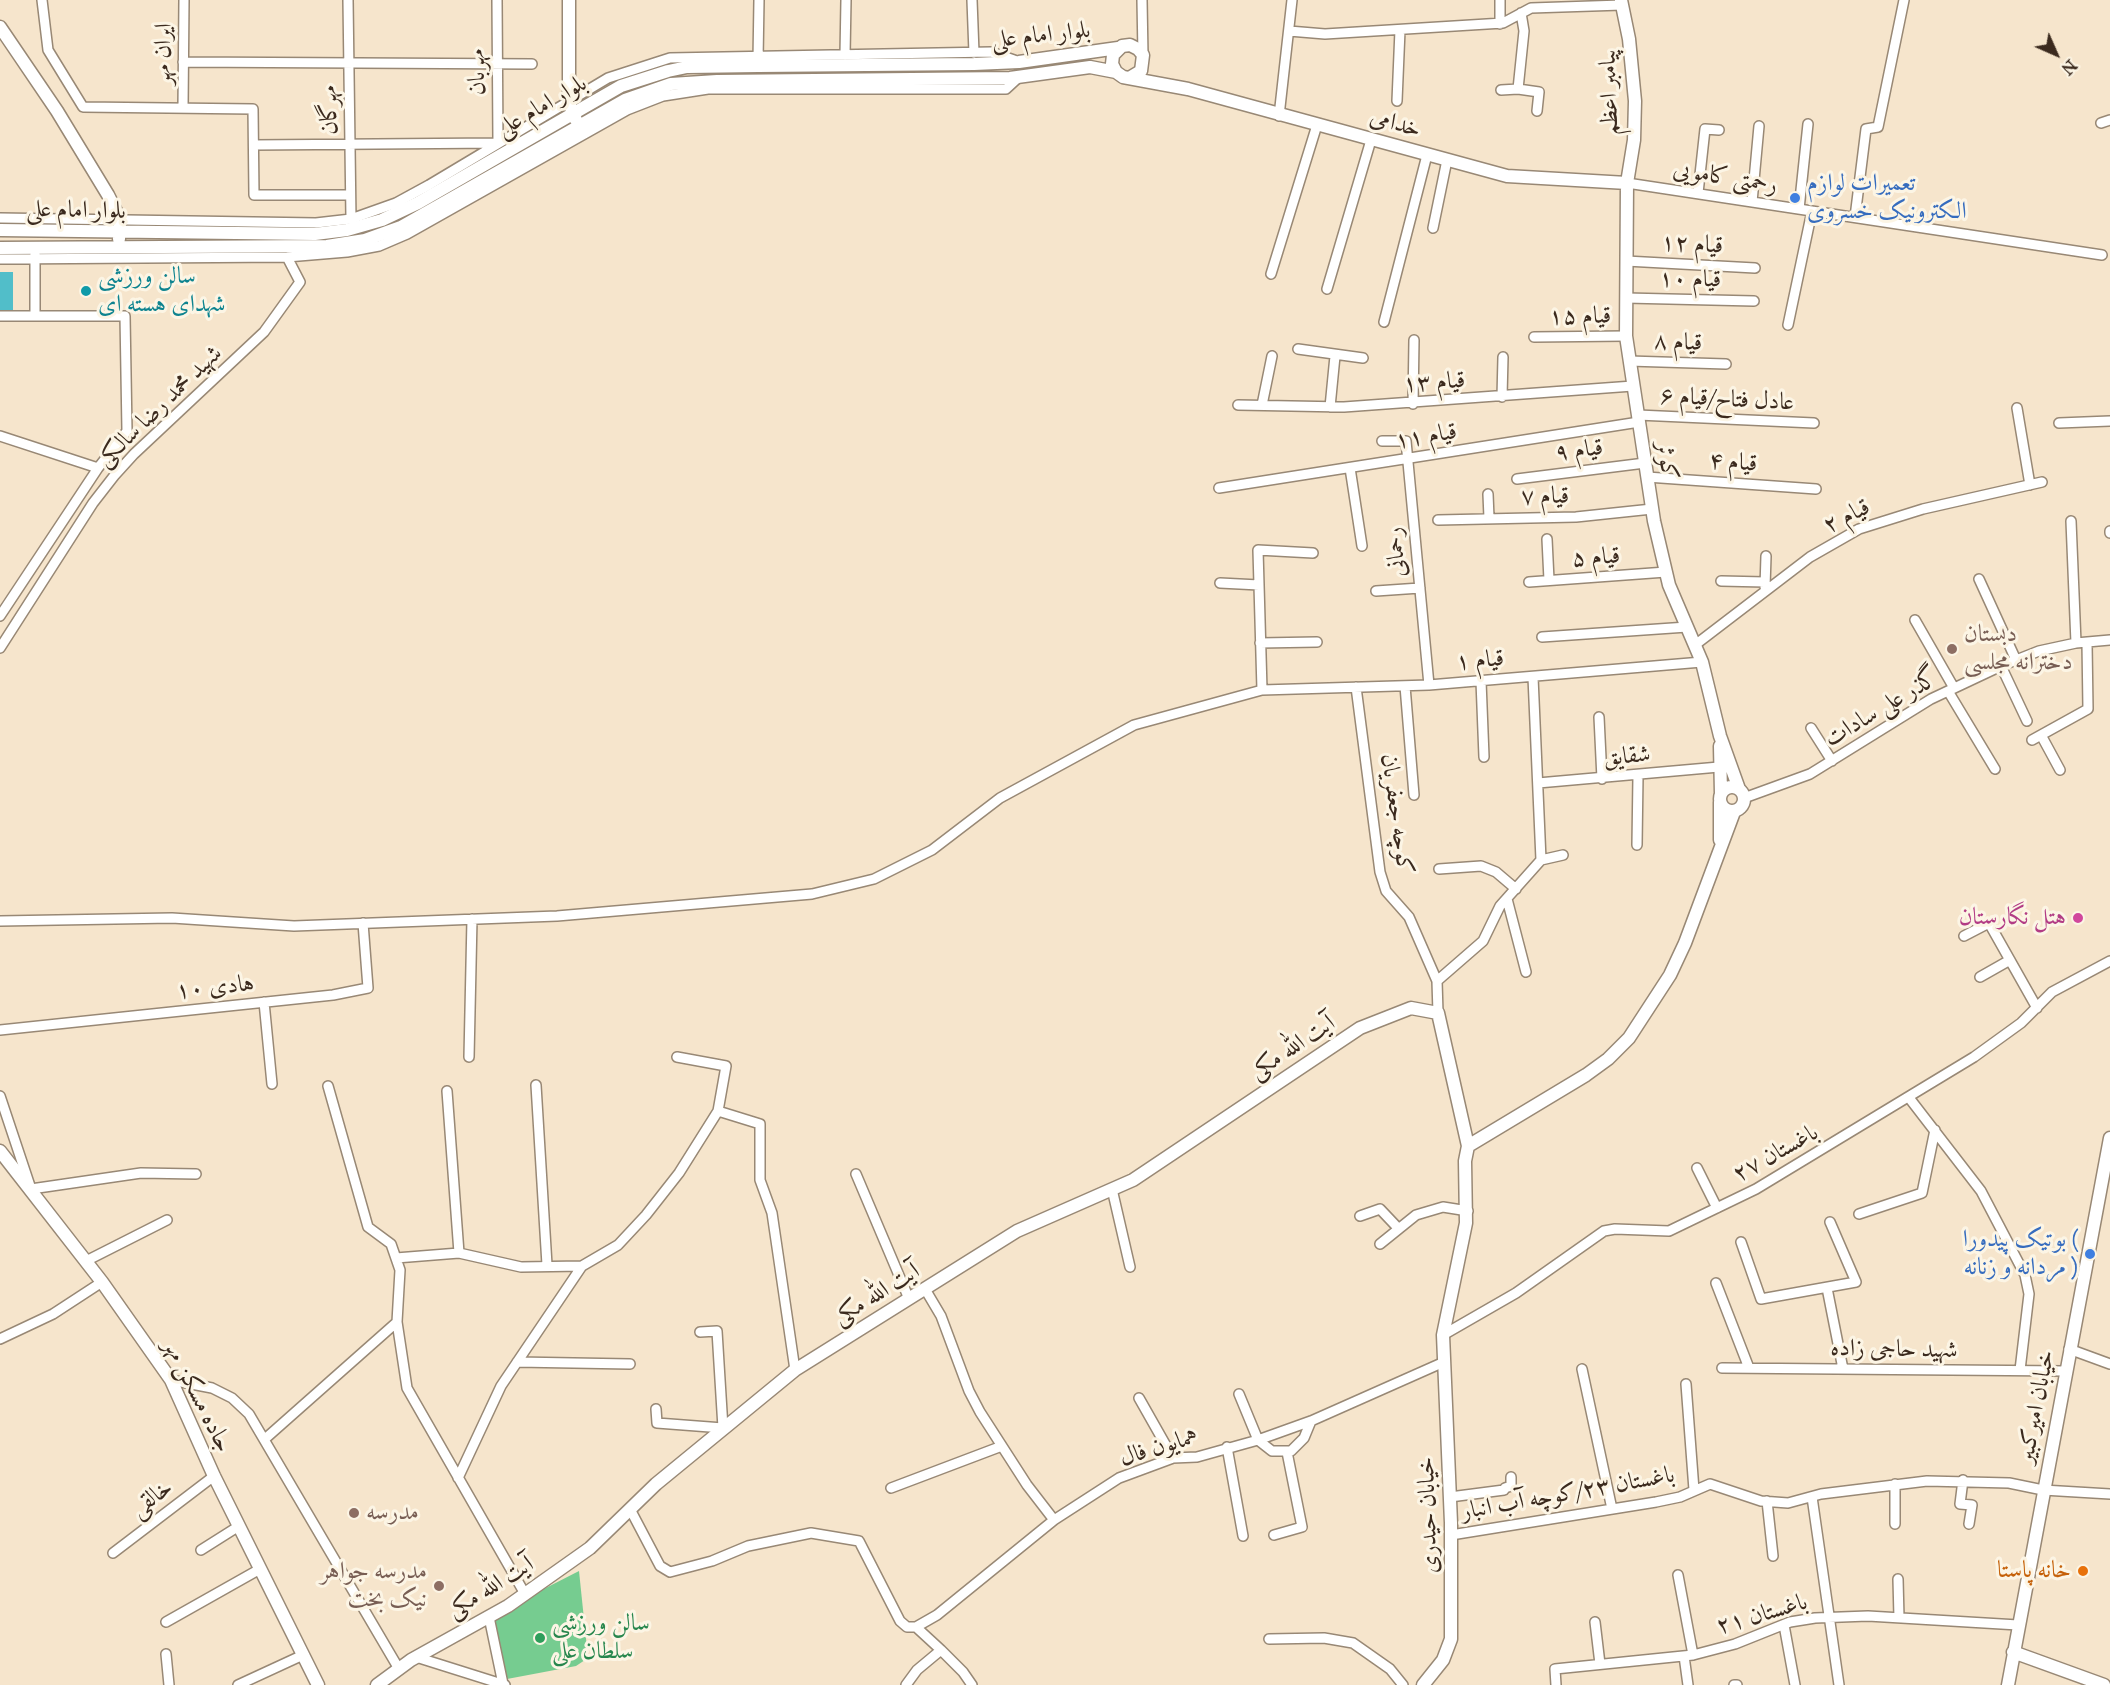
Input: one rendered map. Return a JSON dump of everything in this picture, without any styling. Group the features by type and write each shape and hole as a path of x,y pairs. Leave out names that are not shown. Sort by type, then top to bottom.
{"main road":[{"path":"569,0 571,108 579,126"},
{"name":"پیامبر اعظم","path":"1622,2 1635,100 1634,140 1627,183"},
{"path":"0,27 57,111 108,195 120,219 119,249"},
{"path":"1144,58 1141,71 1131,77 1123,77 1116,72 1112,64 1113,55 1120,47 1130,45 1138,49 1144,58 1156,81"},
{"name":"بلوار امام علی","path":"0,230 315,234 347,230 382,220 418,203 571,108 621,86 668,71 758,60 1019,62 1120,47"},
{"path":"1019,62 1020,77"},
{"name":"بلوار امام علی","path":"0,248 34,254 119,249 327,246 365,240 401,227 625,100 671,84 764,85 1020,77 1090,67 1116,72"},
{"name":"خدامی","path":"1131,77 1156,81 1507,176 1627,183"},
{"name":"کوثر","path":"1627,183 1626,336 1652,509 1666,572 1702,662 1720,736"},
{"path":"1719,850 1720,736"},
{"path":"1468,1146 1586,1076 1623,1045 1674,967 1734,812 1739,809 1742,794 1720,736"},
{"path":"1721,798 1733,787 1742,794"},
{"path":"1721,798 1725,809 1734,812"},
{"name":"آیت الله مکی","path":"377,1685 416,1657 489,1617 525,1594 590,1548 630,1509 723,1428 795,1370 1017,1232 1133,1180 1360,1028 1411,1008 1438,1013"},
{"name":"کوچه جعفریان","path":"1438,1013 1468,1146 1465,1161 1468,1211"},
{"name":"خیابان امیرکبیر","path":"2007,1684 2110,1138"},
{"name":"جاده مسکن مهر","path":"0,1151 102,1282 171,1380 214,1476 318,1685"},
{"name":"خیابان حیدری","path":"1423,1685 1443,1660 1451,1639 1451,1534 1443,1335 1468,1211"},
{"path":"2013,1652 2104,1685"}],"street":[{"path":"42,0 48,50 83,107 253,109 254,195 350,195"},
{"name":"ایران مهر","path":"183,0 183,108"},
{"name":"مهرگان","path":"348,0 351,219"},
{"name":"مهربان","path":"496,0 498,143"},
{"path":"759,0 758,60 845,55 991,52 1019,62"},
{"path":"845,55 846,0"},
{"path":"972,0 974,53"},
{"path":"1142,0 1144,58"},
{"path":"1279,116 1292,0"},
{"path":"1500,0 1500,24"},
{"path":"1855,217 1866,129 1878,128 1904,0"},
{"path":"1289,30 1325,34 1500,24 1531,8 1622,2"},
{"path":"1518,90 1524,40 1521,13"},
{"path":"1397,101 1400,30"},
{"path":"1120,47 1142,32"},
{"path":"183,62 532,64"},
{"path":"0,259 34,254 287,257 368,248 407,234 627,110 663,96 708,88 764,85"},
{"path":"1501,90 1539,92 1537,111"},
{"path":"0,218 316,223 351,219 396,202 498,143 571,108"},
{"path":"1799,209 1808,124"},
{"path":"1271,274 1317,125"},
{"path":"1752,201 1759,126"},
{"path":"1698,194 1705,129 1719,130"},
{"path":"1327,289 1371,140"},
{"path":"254,145 498,143"},
{"path":"1384,322 1427,155"},
{"path":"1433,228 1447,160"},
{"name":"رحمتی کامویی","path":"1627,183 2102,255"},
{"path":"1788,325 1812,211"},
{"path":"34,254 35,316"},
{"name":"شهید محمد رضا سالکی","path":"0,648 93,503 114,476 134,454 264,332 300,282 287,257"},
{"name":"قیام ۱۲","path":"1626,261 1755,268"},
{"name":"قیام ۱۰","path":"1626,298 1754,301"},
{"path":"0,316 125,316 127,431 98,468 0,616"},
{"name":"قیام ۱۵","path":"1534,338 1626,336"},
{"path":"1413,404 1414,340"},
{"path":"1298,349 1335,356 1363,358"},
{"path":"1262,405 1272,356"},
{"path":"1330,407 1335,356"},
{"path":"1502,397 1503,357"},
{"name":"قیام ۸","path":"1629,361 1726,364"},
{"name":"قیام ۱۳","path":"1238,405 1330,407 1413,404 1633,386"},
{"path":"2018,408 2030,485"},
{"name":"عادل فتاح/قیام ۶","path":"1638,419 1814,423"},
{"name":"قیام ۱۱","path":"1219,488 1408,460 1638,419"},
{"path":"2059,423 2110,421"},
{"path":"0,436 98,468"},
{"name":"رحمانی","path":"1382,441 1406,441 1429,685"},
{"name":"قیام ۹","path":"1517,479 1645,463"},
{"path":"1350,468 1362,546"},
{"name":"قیام ۴","path":"1647,477 1816,489"},
{"name":"قیام ۲","path":"1695,645 1765,587 1810,557 1859,529 1923,509 2042,482"},
{"path":"1488,494 1489,518"},
{"name":"قیام ۷","path":"1438,520 1576,517 1652,509"},
{"path":"2071,521 2076,643"},
{"path":"1547,539 1549,580"},
{"path":"1262,690 1258,550 1313,553"},
{"path":"1721,581 1765,587 1766,556"},
{"name":"قیام ۵","path":"1529,582 1666,572"},
{"path":"1979,579 2016,660"},
{"path":"1220,583 1259,585"},
{"path":"1376,591 1420,588"},
{"path":"1915,620 1995,769"},
{"path":"1542,637 1687,627"},
{"name":"گذر علی سادات","path":"1742,794 1810,774 1951,689 2001,666 2039,651 2076,643 2110,640"},
{"path":"1260,643 1317,642"},
{"path":"2032,740 2088,709 2087,642"},
{"name":"قیام ۱","path":"0,921 172,918 294,926 557,916 812,894 874,879 932,850 1000,798 1134,725 1262,690 1429,685 1702,662"},
{"path":"2001,666 2027,722"},
{"path":"1533,676 1541,860"},
{"path":"1481,681 1484,757"},
{"path":"1405,686 1414,795"},
{"name":"کوچه جعفریان","path":"1356,687 1380,872 1386,891 1409,917 1437,981 1438,1013"},
{"path":"1599,717 1602,779"},
{"path":"1811,728 1832,761"},
{"path":"2042,735 2060,770"},
{"name":"شقایق","path":"1538,783 1638,776 1719,767"},
{"path":"1637,845 1638,776"},
{"path":"1437,981 1483,941 1506,899 1541,860 1563,855"},
{"path":"1439,869 1480,867 1496,873 1516,889"},
{"path":"1506,899 1526,972"},
{"path":"469,1057 472,919"},
{"name":"هادی ۱۰","path":"0,1030 264,1002 368,988 363,923"},
{"path":"1964,936 1989,923 2037,1008"},
{"path":"1980,977 2010,960"},
{"name":"باغستان ۲۷","path":"1443,1335 1516,1293 1604,1231 1615,1228 1669,1231 1756,1189 1910,1099 2006,1035 2064,984 2110,960"},
{"path":"264,1002 272,1084"},
{"path":"458,1478 501,1386 582,1266 618,1245 646,1215 679,1173 718,1111 726,1066 677,1057"},
{"path":"536,1084 547,1265"},
{"path":"328,1086 368,1227 391,1244 400,1270 397,1322 407,1388 525,1594"},
{"path":"447,1091 459,1253"},
{"path":"0,1096 31,1189 141,1173 196,1174"},
{"path":"1910,1099 1994,1211 2025,1275 2029,1294 2020,1370"},
{"path":"718,1111 760,1124 760,1180 772,1213 795,1370"},
{"path":"1859,1214 1922,1193 1935,1130"},
{"path":"1696,1168 1717,1208"},
{"path":"856,1174 909,1299"},
{"path":"1112,1189 1130,1267"},
{"path":"1380,1244 1398,1227 1416,1215 1431,1209 1443,1207 1468,1211"},
{"path":"1360,1216 1380,1209 1398,1227"},
{"path":"86,1261 167,1220"},
{"path":"1741,1242 1761,1299 1856,1282 1830,1222"},
{"path":"396,1258 459,1253 521,1267 582,1266"},
{"path":"0,1339 53,1314 102,1282"},
{"path":"1716,1283 1749,1368"},
{"path":"1827,1288 1843,1369"},
{"path":"925,1289 941,1316 969,1391 1002,1446 1054,1520"},
{"path":"266,1438 397,1322"},
{"path":"656,1409 657,1424 723,1428 717,1331 700,1332"},
{"path":"2069,1349 2110,1364"},
{"path":"517,1362 630,1364"},
{"name":"همایون فال","path":"916,1627 937,1615 1054,1520 1119,1478 1173,1458 1197,1457 1258,1440 1311,1421 1444,1362"},
{"name":"شهید حاجی زاده","path":"1722,1368 2065,1371"},
{"path":"1581,1370 1612,1509"},
{"path":"171,1380 212,1388 232,1398 249,1414 266,1438 399,1669"},
{"path":"1686,1384 1694,1490"},
{"path":"1239,1395 1258,1440 1272,1451 1287,1452 1297,1446 1311,1421"},
{"path":"1139,1398 1173,1458"},
{"path":"891,1488 1002,1446"},
{"path":"1227,1447 1243,1536"},
{"path":"1274,1535 1302,1527 1287,1452"},
{"name":"خالقی","path":"113,1553 214,1476"},
{"path":"1450,1497 1504,1490 1511,1486 1511,1477"},
{"path":"1963,1480 1960,1504 1972,1505 1969,1524"},
{"name":"باغستان ۲۳/کوچه آب انبار","path":"1451,1534 1680,1497 1710,1484 1767,1502 1788,1503 1895,1484 1963,1480 2009,1483 2043,1490 2110,1494"},
{"path":"1895,1484 1895,1524"},
{"path":"1812,1497 1827,1617 1839,1685"},
{"path":"1767,1502 1773,1556"},
{"path":"630,1509 660,1566 670,1572 712,1561 748,1546 811,1533 860,1541 900,1620 907,1627 916,1627 963,1671 972,1685"},
{"path":"201,1550 239,1526"},
{"path":"166,1622 260,1569"},
{"path":"1678,1575 1688,1655 1688,1685"},
{"path":"1898,1579 1899,1618"},
{"path":"489,1617 504,1685"},
{"name":"باغستان ۲۱","path":"1556,1685 1555,1669 1688,1655 1735,1644 1784,1625 1827,1617 1899,1618 2018,1625"},
{"path":"1595,1622 1600,1664"},
{"path":"1784,1625 1795,1685"},
{"path":"1269,1639 1324,1638 1353,1643 1390,1669 1403,1685"},
{"path":"906,1685 917,1670 941,1650"},
{"path":"166,1654 169,1685"},
{"path":"238,1685 303,1655"},
{"path":"416,1657 504,1685"}],"green space":[{"name":"سالن ورزشی سلطان علی","path":"579,1571 588,1658 576,1666 507,1679 489,1617"}],"water":[{"path":"0,272 13,272 13,312 0,312"}],"place":[{"name":"تعمیرات لوازم الکترونیک خسروی","path":"1795,198"},
{"name":"سالن ورزشی شهدای هسته ای","path":"86,291"},
{"name":"دبستان دخترانه مجلسی","path":"1952,649"},
{"name":"هتل نگارستان","path":"2078,918"},
{"name":"بوتیک پیدورا ( مردانه و زنانه )","path":"2090,1254"},
{"name":"مدرسه","path":"354,1513"},
{"name":"خانه پاستا","path":"2083,1571"},
{"name":"مدرسه جواهر نیک بخت","path":"439,1586"},
{"name":"سالن ورزشی سلطان علی","path":"540,1638"}]}
